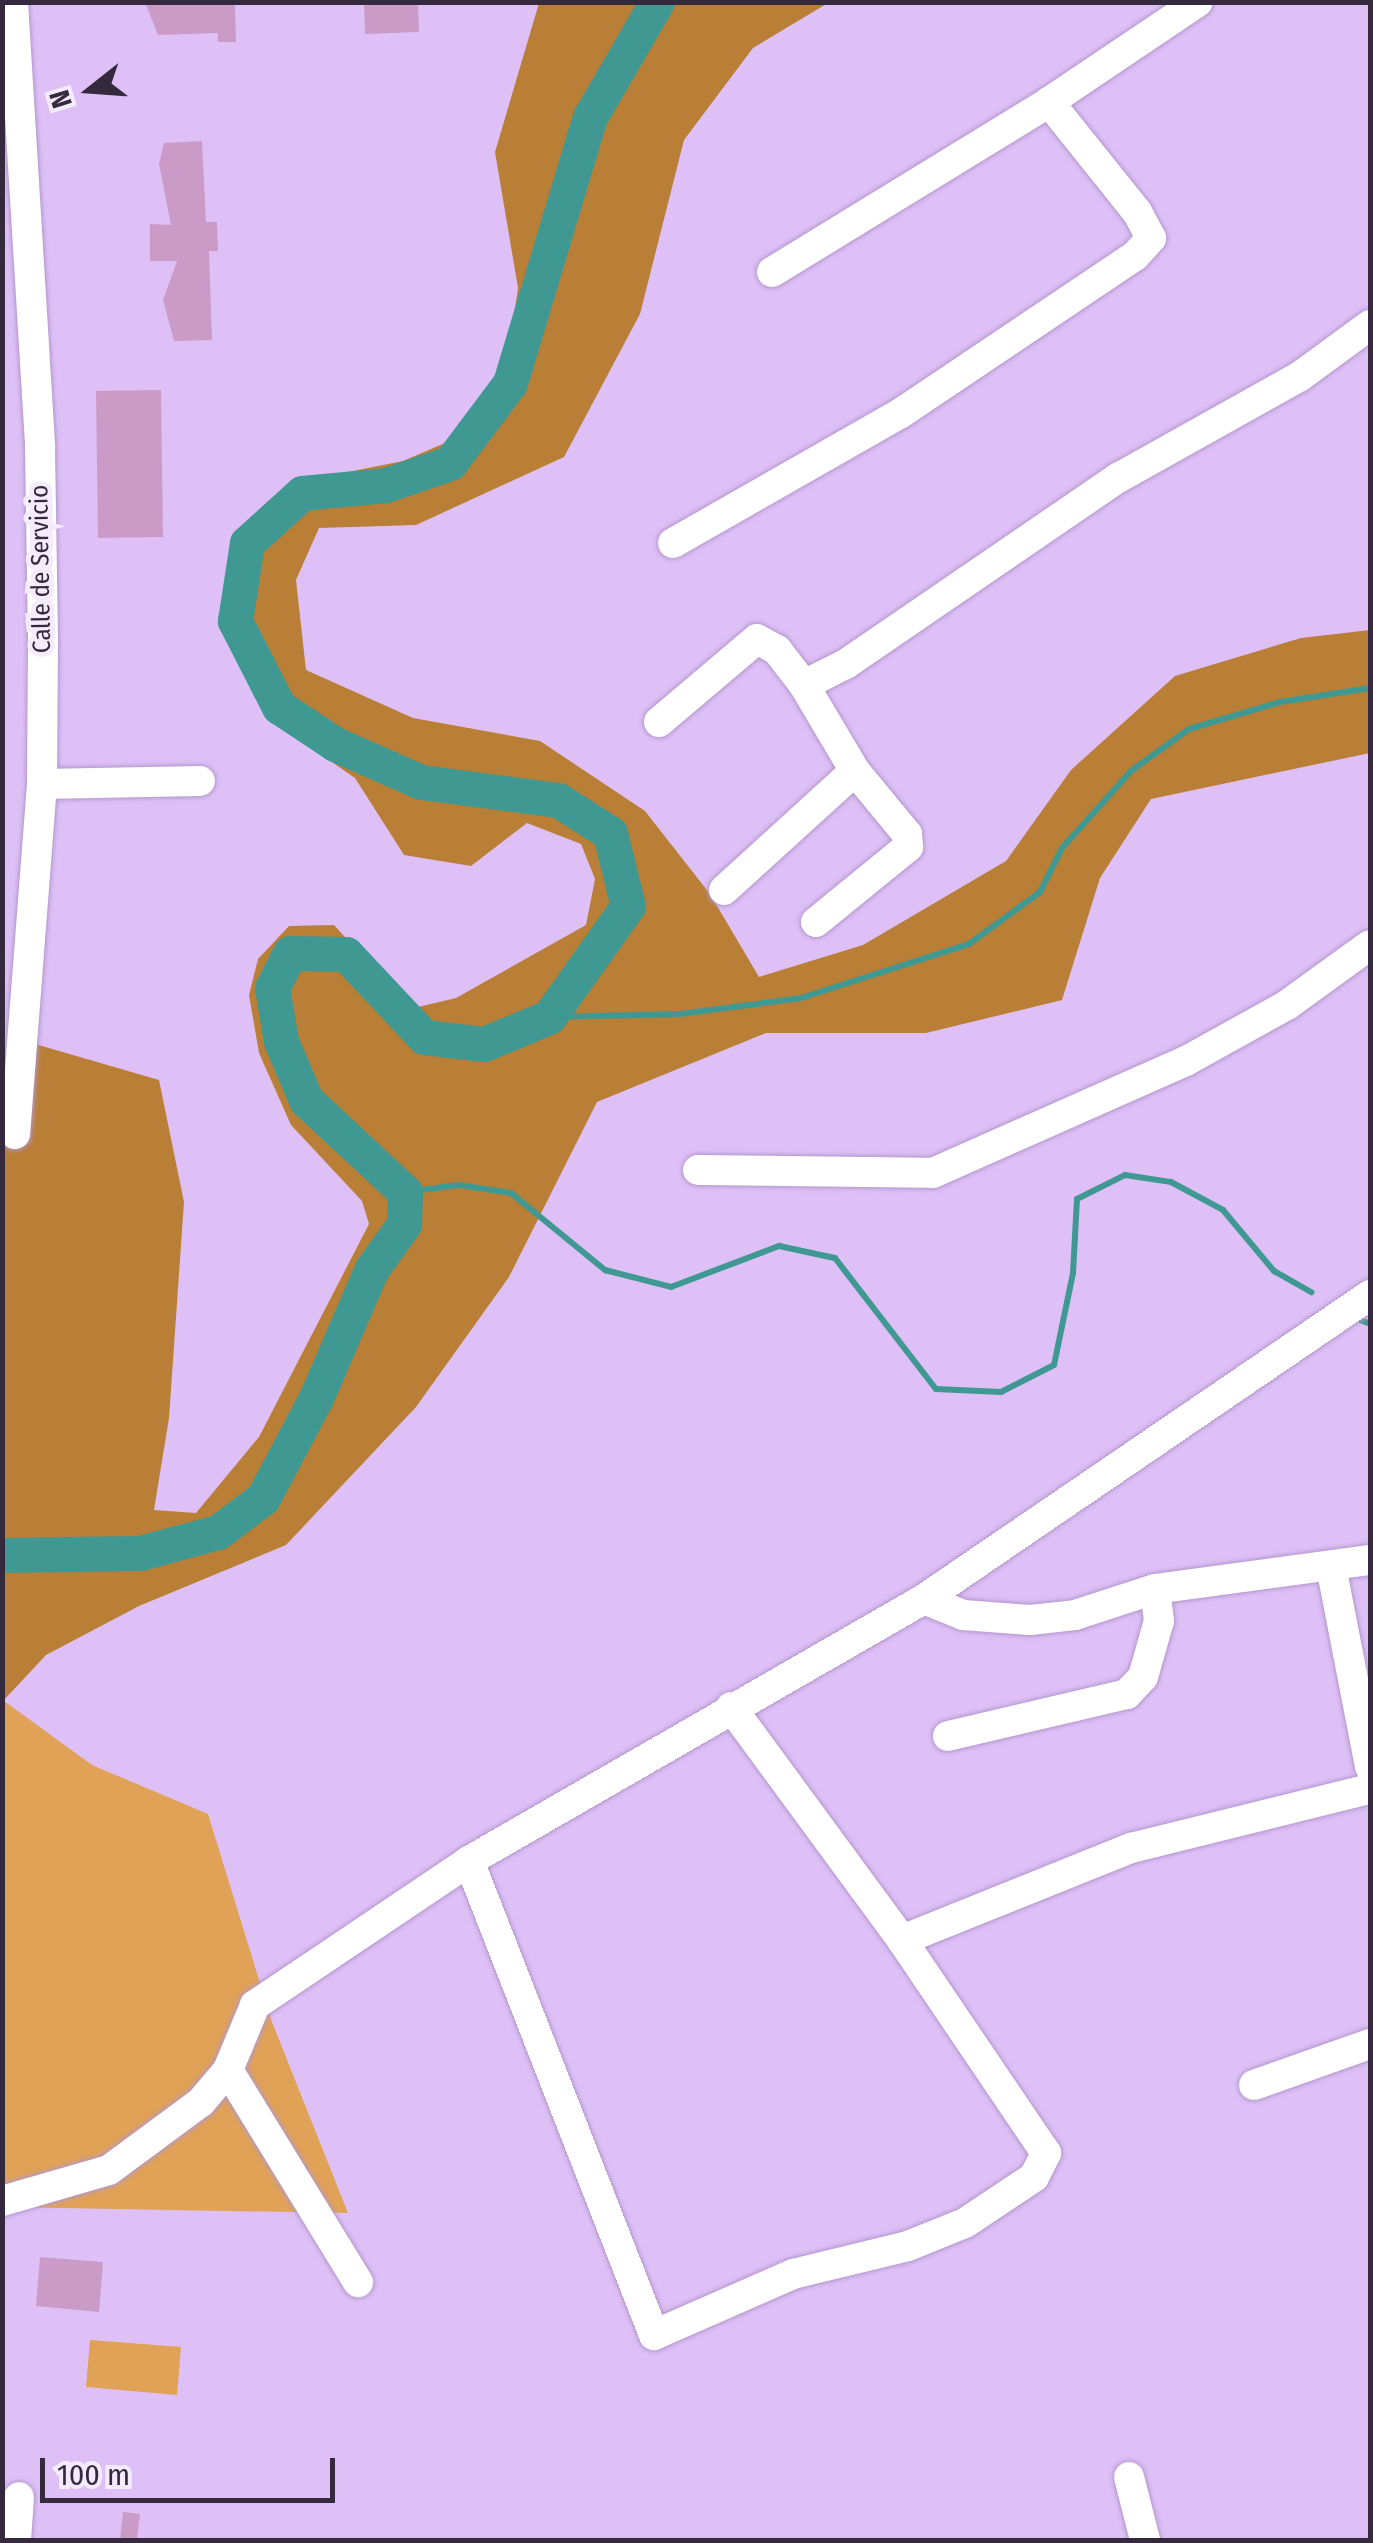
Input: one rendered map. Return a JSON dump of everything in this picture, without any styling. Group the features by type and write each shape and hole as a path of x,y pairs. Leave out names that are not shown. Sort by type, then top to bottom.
{"street":[{"name":"Calle de Servicio","path":"13,2 40,448 42,784 15,1134"},
{"path":"772,272 1049,102 1198,2"},
{"path":"674,543 901,413 1108,276 1151,238 1049,102"},
{"path":"804,686 846,664 1118,478 1299,377 1370,325"},
{"path":"660,722 757,639 776,650 804,686 855,770 907,834 908,847 816,922"},
{"path":"724,890 855,770"},
{"path":"42,784 200,781"},
{"path":"698,1170 934,1173 1186,1061 1287,1005 1370,945"},
{"path":"2,2200 55,2191 109,2170 201,2102 228,2070 254,2005 469,1861 730,1707 924,1599 1370,1294"},
{"path":"924,1599 963,1616 1030,1620 1075,1615 1155,1590 1370,1560"},
{"path":"1331,1566 1370,1767"},
{"path":"948,1736 1127,1694 1142,1677 1158,1621 1155,1590"},
{"path":"469,1861 654,2336 793,2274 908,2246 965,2223 1044,2167 1046,2154 902,1940 730,1707"},
{"path":"902,1940 1131,1848 1370,1789"},
{"path":"1254,2085 1370,2044"},
{"path":"228,2070 358,2282"},
{"path":"1129,2477 1145,2540"},
{"path":"16,2540 19,2498"}],"shaded area":[{"path":"539,3 828,3 753,48 684,140 640,314 564,457 416,525 319,528 296,580 306,670 413,718 540,741 645,811 710,894 759,977 863,945 1006,861 1071,770 1175,676 1301,638 1370,630 1370,753 1151,799 1100,878 1062,1000 926,1033 766,1033 597,1102 509,1277 416,1407 286,1545 139,1606 46,1655 3,1701 2,1136 11,1037 159,1080 184,1202 169,1418 154,1510 196,1513 259,1437 369,1224 362,1201 291,1125 259,1053 249,995 258,959 289,926 334,925 392,989 418,1007 456,998 586,925 595,879 581,844 527,823 471,866 404,855 355,778 291,734 254,696 227,633 231,539 288,484 403,461 466,434 505,377 518,288 495,152"},
{"path":"4,1701 92,1765 208,1814 272,2022 348,2213 3,2207"},
{"path":"90,2340 181,2347 177,2395 86,2387"}],"building":[{"path":"145,2 235,2 236,42 218,42 218,33 158,35"},
{"path":"364,2 418,2 419,32 365,34"},
{"path":"202,141 206,222 217,222 218,251 209,251 212,340 174,341 163,300 177,261 150,261 150,224 171,225 159,164 164,143"},
{"path":"161,390 163,537 98,538 96,391"},
{"path":"40,2257 103,2262 99,2312 36,2306"},
{"path":"123,2512 140,2514 137,2540 120,2540"}],"waterway":[{"path":"2,1555 140,1553 218,1532 263,1498 316,1398 371,1270 404,1224 405,1192 306,1100 281,1041 272,988 290,953 346,954 424,1037 484,1044 549,1017 628,906 610,833 558,800 421,782 335,744 279,707 235,621 247,543 302,493 386,485 450,463 510,383 590,117 657,2"},
{"path":"549,1017 680,1014 801,998 969,944 1040,892 1062,848 1131,771 1189,729 1280,702 1370,688"},
{"path":"405,1192 459,1185 511,1193 605,1270 671,1287 779,1246 835,1258 936,1389 1001,1392 1054,1365 1073,1273 1077,1199 1125,1175 1171,1182 1223,1210 1274,1271 1311,1292"},
{"path":"1353,1317 1370,1324"}]}
